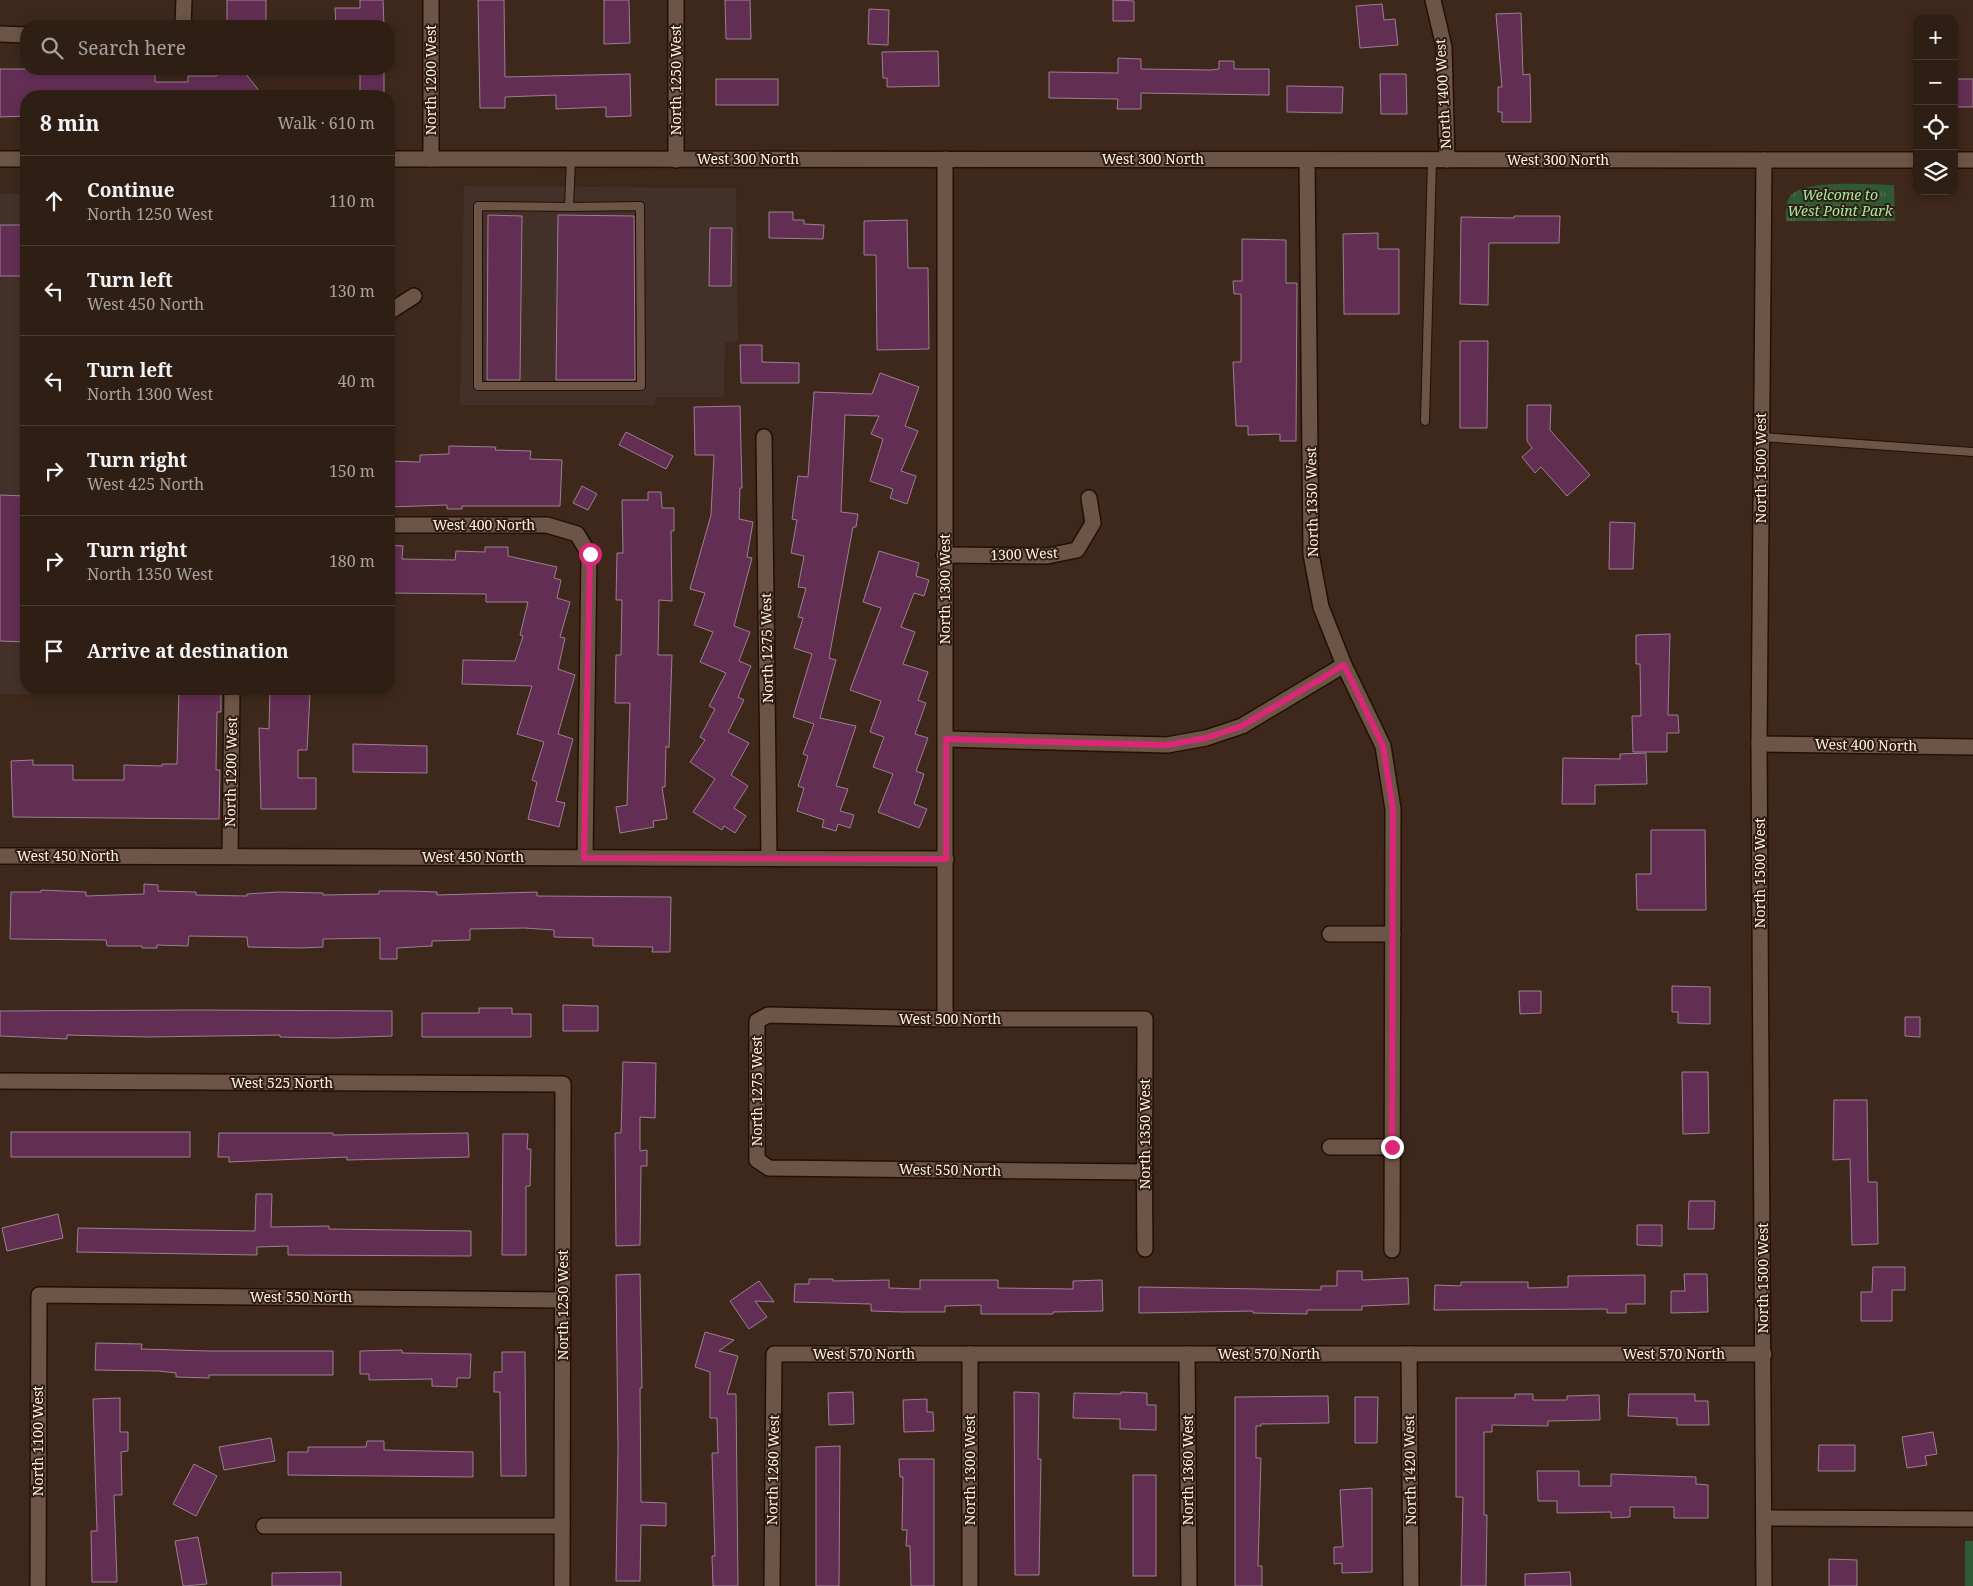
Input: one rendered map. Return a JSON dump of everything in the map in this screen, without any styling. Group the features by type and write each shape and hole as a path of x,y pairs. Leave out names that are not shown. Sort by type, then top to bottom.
{"street":[{"path":"183,20 184,0"},
{"name":"North 1200 West","path":"431,159 432,0"},
{"name":"North 1250 West","path":"676,0 676,160"},
{"name":"North 1400 West","path":"1433,0 1444,48 1439,160"},
{"path":"0,34 20,34"},
{"path":"0,159 20,159"},
{"name":"West 300 North","path":"395,159 1913,160"},
{"name":"North 1300 West","path":"945,159 946,1019"},
{"name":"North 1350 West","path":"1307,160 1312,554 1321,607 1344,665 1383,746 1393,809 1392,1250"},
{"name":"North 1500 West","path":"1764,160 1759,744 1764,1586"},
{"path":"1958,160 1973,160"},
{"path":"395,308 414,296"},
{"name":"North 1275 West","path":"764,437 769,858"},
{"name":"1300 West","path":"944,555 1047,556 1077,550 1093,523 1089,498"},
{"name":"West 400 North","path":"395,525 547,524 577,534 590,554 584,858"},
{"path":"946,739 1167,745 1206,738 1242,726 1344,665"},
{"name":"North 1200 West","path":"230,856 232,695"},
{"name":"West 400 North","path":"1759,744 1973,746"},
{"name":"West 450 North","path":"0,856 946,859"},
{"path":"1330,934 1393,934"},
{"name":"West 500 North","path":"757,1021 768,1015 946,1019 1145,1019"},
{"name":"North 1350 West","path":"1145,1019 1145,1249"},
{"name":"North 1275 West","path":"756,1160 757,1021"},
{"name":"West 525 North","path":"0,1081 563,1084"},
{"name":"North 1250 West","path":"562,1586 563,1084"},
{"path":"1330,1147 1392,1147"},
{"name":"West 550 North","path":"756,1160 769,1168 1145,1172"},
{"name":"West 550 North","path":"39,1295 563,1300"},
{"name":"North 1100 West","path":"38,1586 39,1295"},
{"name":"West 570 North","path":"774,1354 1764,1354"},
{"name":"North 1260 West","path":"772,1586 774,1354"},
{"name":"North 1300 West","path":"970,1354 970,1586"},
{"name":"North 1360 West","path":"1187,1354 1189,1586"},
{"name":"North 1420 West","path":"1409,1354 1411,1586"},
{"path":"1764,1518 1973,1519"},
{"path":"264,1526 562,1526"}],"lane":[{"path":"569,208 571,159"},
{"path":"1425,421 1439,160"},
{"path":"478,206 569,208 640,206 641,386 478,386 478,206"},
{"path":"1762,437 1973,452"}],"shaded area":[{"path":"464,186 736,188 738,341 725,342 724,397 656,397 655,405 460,405"},
{"path":"0,194 20,194 20,694 0,694"}],"green space":[{"name":"Welcome to West Point Park","path":"1837,184 1894,185 1895,221 1786,221 1786,207 1789,198 1796,192 1807,188"},
{"path":"1965,1541 1973,1541 1973,1586 1965,1586"}],"building":[{"path":"227,0 266,0 266,20 227,20"},
{"path":"360,0 383,0 384,20 336,20 335,8 360,8"},
{"path":"478,0 504,0 505,77 630,74 631,116 606,117 606,107 556,109 556,95 505,97 505,108 480,108"},
{"path":"604,0 629,0 630,43 604,44"},
{"path":"725,0 750,0 751,39 726,39"},
{"path":"1113,0 1134,1 1134,21 1113,21"},
{"path":"1382,4 1384,20 1395,19 1398,45 1360,48 1356,6"},
{"path":"869,9 889,10 888,45 868,44"},
{"path":"1521,13 1523,75 1530,74 1531,122 1502,122 1502,112 1498,112 1498,87 1502,87 1496,14"},
{"path":"938,51 939,86 887,87 887,78 883,78 882,52"},
{"path":"1118,58 1141,59 1141,69 1211,70 1219,69 1219,61 1234,61 1234,69 1269,69 1269,95 1141,93 1141,109 1117,109 1118,99 1049,98 1049,72 1118,73"},
{"path":"0,69 20,69 20,75 155,75 155,82 188,82 188,76 247,75 258,90 20,90 20,116 0,117"},
{"path":"1380,74 1406,74 1407,114 1381,114"},
{"path":"360,75 384,75 384,90 360,90"},
{"path":"716,79 778,79 778,105 716,105"},
{"path":"1958,79 1973,79 1973,107 1958,107"},
{"path":"1287,86 1343,87 1342,113 1287,112"},
{"path":"769,212 793,212 793,220 804,220 804,224 824,225 823,239 769,238"},
{"path":"488,215 522,216 520,380 487,380"},
{"path":"558,215 634,216 635,380 556,380"},
{"path":"1514,216 1560,216 1559,243 1489,243 1488,305 1460,304 1461,217 1514,218"},
{"path":"907,220 908,268 928,268 929,349 877,350 876,255 864,255 864,221"},
{"path":"0,225 20,225 20,276 0,276"},
{"path":"710,228 732,228 731,286 709,286"},
{"path":"1378,233 1378,249 1399,249 1399,314 1344,314 1343,234"},
{"path":"1242,239 1286,240 1286,283 1297,283 1296,441 1280,441 1280,434 1248,435 1248,426 1236,426 1233,362 1241,362 1241,294 1234,294 1233,281 1242,281"},
{"path":"1460,341 1488,341 1487,428 1460,428"},
{"path":"740,345 762,345 762,362 799,363 799,383 741,383"},
{"path":"880,373 919,387 905,426 918,431 901,471 916,476 907,504 890,498 893,489 870,481 883,439 871,434 879,416 845,415 841,512 858,514 856,527 853,527 829,658 836,660 820,718 856,726 836,786 848,789 840,811 854,815 850,828 838,824 836,831 822,827 824,820 797,811 804,788 798,786 808,756 803,754 814,724 793,717 812,654 794,648 803,618 798,617 806,588 798,587 804,556 791,553 797,520 792,519 798,476 808,477 814,392 872,394"},
{"path":"1527,405 1551,405 1550,430 1590,475 1567,496 1541,467 1535,473 1522,457 1532,448 1527,441"},
{"path":"740,406 742,488 740,488 739,519 753,522 747,557 752,558 734,626 750,632 739,661 751,666 738,697 744,700 728,732 749,743 731,775 748,786 734,808 746,816 735,833 724,826 722,830 693,812 715,779 690,762 705,740 700,737 715,709 709,706 726,673 700,662 713,632 694,625 705,593 690,589 711,515 714,455 695,455 694,407"},
{"path":"626,432 673,456 666,469 619,445"},
{"path":"449,446 496,447 495,450 531,451 530,459 562,460 560,506 462,506 462,509 447,509 447,505 395,507 395,461 420,462 420,455 449,454"},
{"path":"582,486 597,494 588,510 573,503"},
{"path":"648,492 661,492 662,508 674,508 674,531 671,531 672,601 659,600 658,655 672,655 669,748 666,746 665,787 662,787 667,819 653,821 654,827 620,833 616,807 627,805 630,703 615,703 616,655 621,655 622,600 616,600 617,553 623,553 622,500 648,500"},
{"path":"0,495 20,496 20,642 0,641"},
{"path":"1610,522 1635,523 1633,569 1609,569"},
{"path":"395,545 403,546 402,559 455,560 456,551 485,552 485,547 508,547 508,556 557,567 554,578 561,580 557,598 570,602 560,637 565,638 558,669 575,675 558,734 573,739 556,801 565,803 559,827 528,819 537,782 532,780 544,742 517,734 532,686 462,684 463,660 515,661 523,636 520,635 528,602 486,602 486,594 395,593"},
{"path":"879,551 919,563 916,576 929,580 924,596 914,593 901,627 915,632 903,664 928,672 918,700 926,703 915,734 928,738 916,771 924,774 914,804 927,809 919,828 878,812 893,774 873,767 884,737 870,732 881,701 850,690 881,608 863,602"},
{"path":"1670,634 1668,715 1678,715 1679,733 1667,733 1667,752 1633,752 1632,716 1641,716 1640,664 1636,664 1636,635"},
{"path":"179,695 221,695 221,712 217,712 216,770 220,770 219,819 13,817 11,761 33,760 33,765 73,765 73,780 124,780 124,765 162,766 162,764 177,764"},
{"path":"270,695 310,695 307,750 298,750 298,778 316,778 316,809 261,809 259,728 269,729"},
{"path":"353,744 427,746 427,773 353,772"},
{"path":"1646,753 1647,784 1595,785 1595,804 1562,804 1563,758 1620,759 1620,754"},
{"path":"1651,830 1705,830 1706,910 1637,910 1636,874 1651,874"},
{"path":"144,884 158,885 158,891 196,892 196,895 247,896 247,894 278,892 323,893 323,895 379,894 379,891 410,891 437,892 437,895 537,892 537,896 671,897 670,952 652,952 653,947 593,946 593,938 554,937 554,930 524,928 470,929 470,940 432,941 432,946 397,948 397,959 380,959 380,938 323,939 323,947 301,948 248,947 247,937 189,936 188,946 157,945 157,948 107,946 106,940 10,939 11,892 41,892 41,890 86,892 86,896 144,894"},
{"path":"1672,986 1710,987 1710,1024 1678,1023 1678,1012 1672,1012"},
{"path":"1519,991 1541,991 1541,1013 1520,1014"},
{"path":"563,1005 598,1006 598,1031 563,1031"},
{"path":"479,1008 512,1008 512,1014 531,1014 531,1037 422,1037 422,1013 479,1013"},
{"path":"0,1011 392,1011 392,1036 336,1038 280,1037 280,1035 148,1037 67,1035 67,1039 0,1036"},
{"path":"1905,1017 1920,1017 1920,1037 1905,1036"},
{"path":"623,1062 656,1063 655,1118 640,1117 640,1151 647,1150 647,1166 641,1166 640,1245 616,1246 615,1133 621,1133"},
{"path":"1682,1072 1708,1072 1709,1133 1683,1134"},
{"path":"1834,1100 1867,1100 1868,1182 1877,1182 1878,1244 1852,1245 1850,1159 1833,1160"},
{"path":"11,1132 190,1132 190,1157 11,1157"},
{"path":"219,1133 333,1133 333,1135 468,1133 469,1157 347,1160 347,1157 229,1162 229,1157 218,1157"},
{"path":"503,1134 528,1134 527,1149 531,1149 530,1186 526,1186 526,1255 502,1255"},
{"path":"256,1194 272,1194 271,1227 329,1226 329,1229 471,1231 471,1256 288,1255 288,1246 257,1247 257,1255 77,1252 78,1228 255,1231"},
{"path":"1689,1201 1715,1201 1714,1229 1688,1229"},
{"path":"58,1214 63,1238 7,1251 2,1228"},
{"path":"1637,1225 1662,1225 1662,1246 1637,1245"},
{"path":"1873,1267 1905,1267 1905,1290 1892,1290 1892,1321 1861,1321 1861,1292 1872,1292"},
{"path":"1337,1271 1362,1271 1362,1280 1408,1278 1409,1304 1362,1306 1362,1310 1307,1310 1307,1314 1253,1313 1253,1311 1139,1313 1139,1287 1321,1290 1321,1286 1337,1286"},
{"path":"640,1274 641,1502 666,1503 666,1526 641,1525 640,1581 616,1581 618,1448 616,1275"},
{"path":"1684,1274 1707,1274 1708,1312 1671,1313 1671,1291 1685,1291"},
{"path":"1645,1275 1645,1304 1626,1304 1626,1313 1607,1313 1607,1309 1434,1310 1435,1285 1461,1286 1461,1282 1528,1282 1528,1288 1568,1287 1568,1276"},
{"path":"809,1279 833,1279 833,1281 889,1280 889,1288 920,1289 920,1280 998,1280 998,1288 1073,1289 1073,1281 1102,1280 1103,1311 1053,1312 1053,1314 981,1314 981,1305 945,1306 945,1312 903,1312 871,1311 871,1304 794,1302 795,1284 809,1284"},
{"path":"759,1281 774,1302 755,1301 767,1317 749,1329 730,1301"},
{"path":"705,1332 734,1340 719,1351 738,1356 727,1394 736,1394 738,1586 713,1586 712,1556 715,1556 712,1453 718,1453 717,1418 710,1418 710,1372 695,1367"},
{"path":"96,1343 142,1344 141,1349 333,1351 333,1375 209,1375 209,1378 176,1377 176,1373 159,1371 95,1370"},
{"path":"402,1350 402,1353 471,1354 470,1378 457,1378 457,1387 432,1386 432,1379 369,1380 369,1374 360,1374 360,1351"},
{"path":"502,1352 525,1352 526,1476 501,1476 500,1392 494,1392 494,1372 502,1372"},
{"path":"853,1392 854,1424 829,1425 828,1393"},
{"path":"1014,1392 1039,1393 1038,1459 1041,1459 1039,1575 1015,1575"},
{"path":"1121,1392 1147,1393 1147,1405 1156,1405 1156,1430 1120,1429 1120,1419 1073,1418 1074,1393 1121,1394"},
{"path":"1515,1394 1533,1394 1533,1400 1567,1400 1567,1396 1599,1395 1600,1420 1548,1421 1548,1426 1492,1425 1492,1432 1484,1432 1484,1515 1487,1515 1486,1586 1461,1586 1463,1497 1456,1497 1456,1398 1515,1398"},
{"path":"1629,1394 1695,1394 1695,1401 1708,1401 1709,1425 1677,1425 1677,1418 1628,1416"},
{"path":"1328,1396 1329,1423 1261,1424 1261,1426 1256,1426 1256,1458 1261,1458 1258,1566 1262,1566 1262,1586 1235,1586 1235,1397"},
{"path":"1355,1397 1378,1397 1377,1443 1355,1443"},
{"path":"120,1398 120,1432 128,1432 128,1451 121,1452 122,1495 114,1495 117,1582 92,1582 91,1531 97,1531 93,1399"},
{"path":"927,1399 927,1412 933,1412 934,1431 904,1432 903,1400"},
{"path":"1933,1432 1937,1454 1925,1456 1927,1465 1907,1468 1902,1437"},
{"path":"271,1438 275,1461 224,1470 219,1447"},
{"path":"367,1441 384,1441 384,1450 473,1452 473,1477 288,1475 288,1452 308,1452 308,1447 366,1447"},
{"path":"1819,1445 1855,1445 1855,1471 1818,1471"},
{"path":"840,1446 839,1586 816,1586 816,1447"},
{"path":"899,1459 934,1459 934,1586 911,1586 910,1546 906,1546 907,1530 902,1530 903,1477 900,1477"},
{"path":"194,1464 217,1476 196,1516 173,1504"},
{"path":"1537,1471 1579,1471 1579,1486 1611,1486 1611,1474 1696,1477 1696,1484 1708,1485 1708,1518 1674,1518 1674,1507 1630,1507 1630,1517 1611,1518 1611,1512 1557,1513 1557,1501 1538,1501"},
{"path":"1133,1475 1156,1475 1156,1576 1133,1576"},
{"path":"1372,1488 1372,1572 1342,1573 1342,1563 1334,1564 1334,1547 1343,1547 1340,1490"},
{"path":"198,1537 207,1584 183,1586 175,1541"},
{"path":"1829,1559 1857,1560 1857,1586 1829,1586"},
{"path":"341,1572 341,1586 272,1586 272,1573"},
{"path":"1570,1572 1571,1586 1525,1586 1525,1574"}],"route":[{"path":"590,554 584,858 946,859 946,739 1167,745 1206,738 1242,726 1344,665 1383,746 1393,809 1392,1147"}]}
